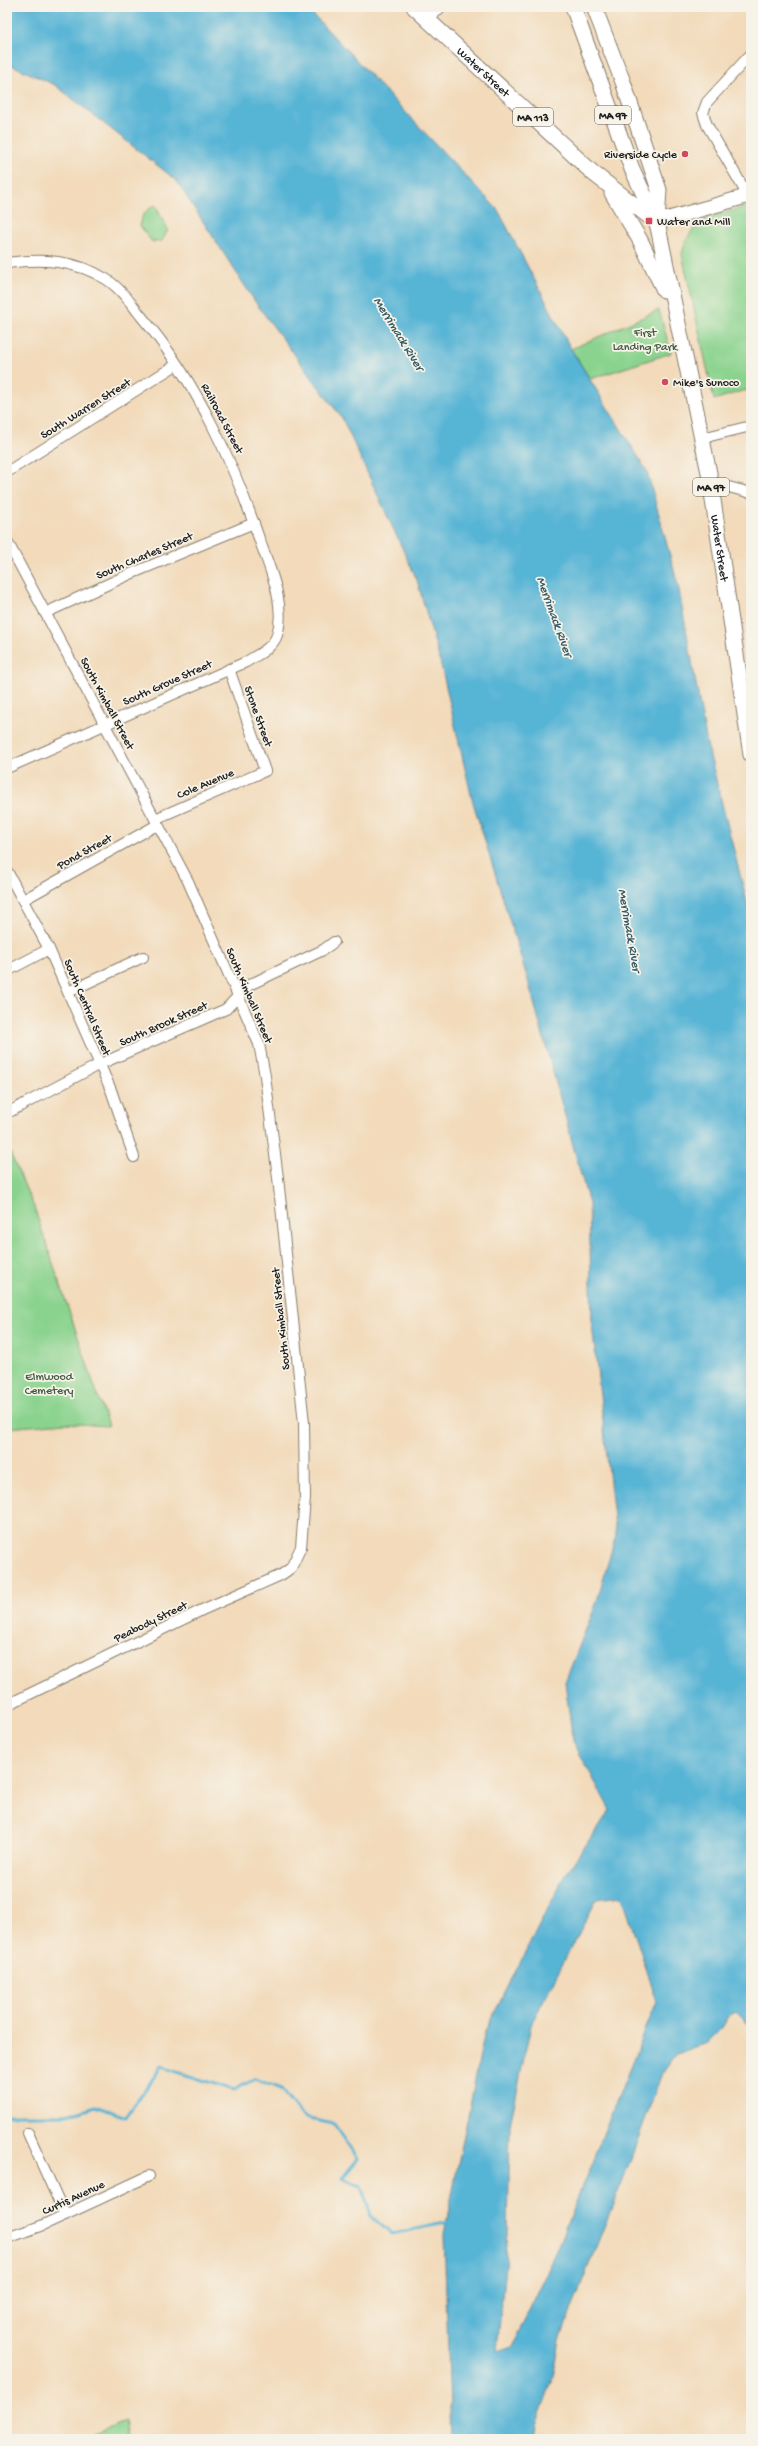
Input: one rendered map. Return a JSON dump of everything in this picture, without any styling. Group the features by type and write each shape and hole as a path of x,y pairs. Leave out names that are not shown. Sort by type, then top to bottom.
{"main road":[{"name":"Water Street","path":"414,7 608,185 657,222 710,482 751,754"},
{"name":"MA 97","path":"573,7 632,169 657,222"},
{"name":"MA 97","path":"594,7 623,82 660,190 657,222"},
{"name":"Water Street","path":"608,185 640,240 677,319"},
{"path":"657,222 750,195"}],"street":[{"path":"428,20 442,7"},
{"path":"750,195 707,125 703,113 706,102 751,54"},
{"name":"Railroad Street","path":"7,263 54,261 89,270 107,280 124,295 158,335 176,365 195,392 235,469 271,571 279,606 280,622 277,636 270,646"},
{"name":"South Warren Street","path":"7,472 176,365"},
{"path":"702,438 751,426"},
{"path":"710,482 751,493"},
{"name":"South Charles Street","path":"45,613 254,522"},
{"name":"South Kimball Street","path":"7,541 11,556 45,613 188,881 259,1044 265,1076 304,1423 304,1529 298,1554"},
{"name":"South Grove Street","path":"7,768 246,662 270,646"},
{"name":"Stone Street","path":"229,669 265,771"},
{"name":"Cole Avenue","path":"156,822 265,771"},
{"name":"Pond Street","path":"23,900 156,822"},
{"name":"South Central Street","path":"7,871 49,949 98,1065 111,1090 134,1157"},
{"name":"South Brook Street","path":"9,1112 98,1065 226,1009 249,985 323,950 334,942"},
{"path":"7,971 49,949"},
{"path":"68,992 143,957"},
{"name":"Peabody Street","path":"7,1705 195,1614 281,1575 291,1568 298,1554"},
{"path":"28,2133 65,2215"},
{"name":"Curtis Avenue","path":"7,2238 21,2235 149,2176"}],"green space":[{"path":"155,205 168,230 162,241 152,242 140,226 144,213"},
{"path":"751,205 751,395 745,390 714,400 682,254 686,241 692,232 707,219"},
{"name":"First Landing Park","path":"659,310 671,353 590,379 571,349"},
{"name":"Elmwood Cemetery","path":"7,1146 34,1207 108,1426 65,1423 7,1428"},
{"path":"125,2421 128,2439 81,2439"}],"water":[{"name":"Merrimack River","path":"7,7 306,7 498,210 571,349 647,471 678,585 707,744 751,918 751,2027 736,2012 730,2015 721,2029 707,2043 676,2053 662,2073 626,2172 560,2341 552,2381 536,2425 534,2439 451,2439 444,2234 485,2031 565,1875 610,1810 573,1741 565,1682 596,1604 616,1535 592,1325 589,1204 527,977 472,799 441,665 417,580 342,418 258,306 176,180 55,85 7,63","holes":["622,1896 657,2001 546,2275 512,2346 497,2351 508,2233 510,2125 531,2024 597,1899"]}],"waterway":[{"path":"7,2115 67,2115 96,2106 126,2117 161,2067 234,2090 255,2079 281,2089 304,2118 334,2124 358,2159 342,2178 361,2186 371,2216 391,2234 450,2222"}],"place":[{"name":"Riverside Cycle","path":"685,154"},
{"name":"Water and Mill","path":"649,221"},
{"name":"Mike's Sunoco","path":"665,382"}]}
